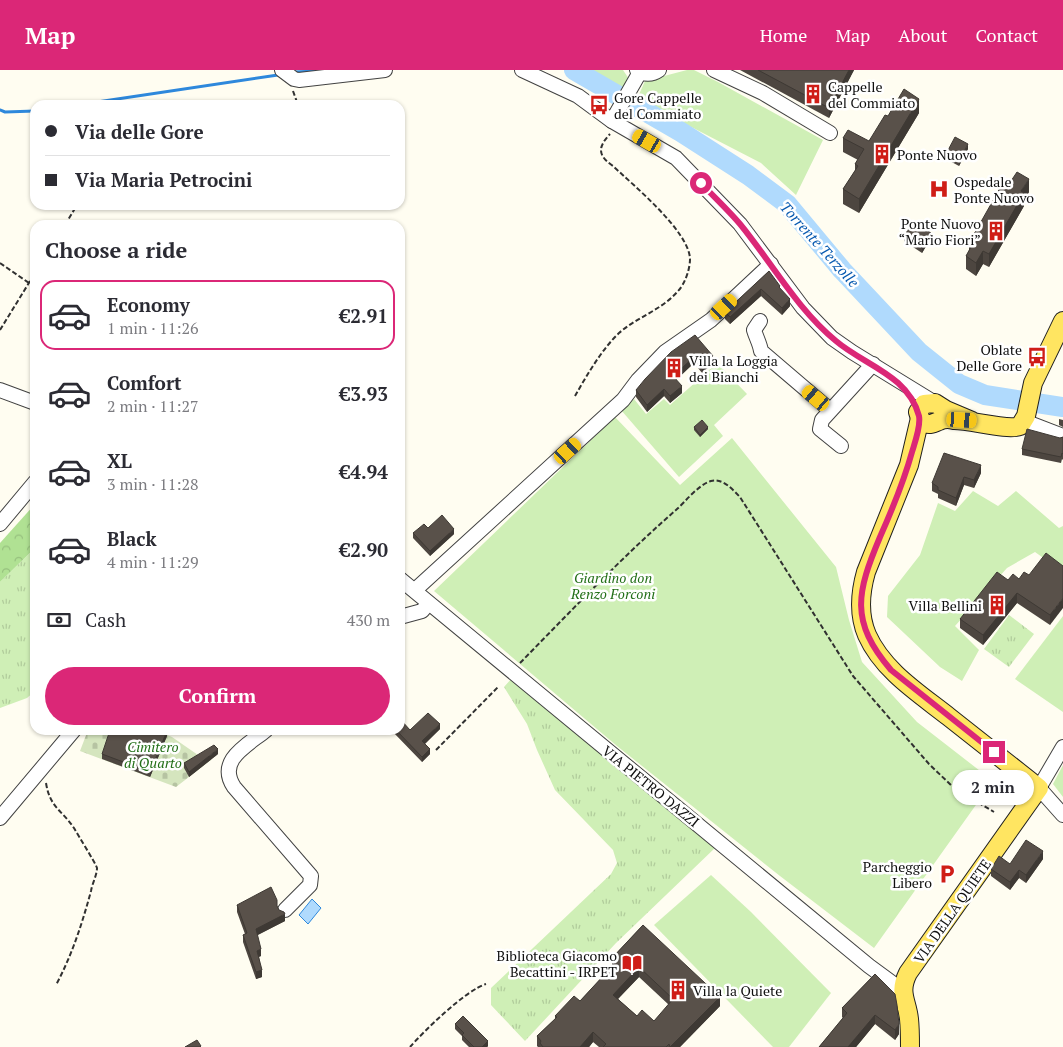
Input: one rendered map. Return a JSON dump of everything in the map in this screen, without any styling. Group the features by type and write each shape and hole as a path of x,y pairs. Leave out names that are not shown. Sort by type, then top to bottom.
{"main road":[{"path":"1039,788 898,677 878,654 868,637 861,611 862,586 909,464 924,437 931,414 1011,428 1020,426 1025,419 1033,384 1063,321"},
{"name":"VIA DELLA QUIETE","path":"903,991 903,984 908,974 1039,788"},
{"path":"903,991 909,1020 910,1047"}],"street":[{"path":"286,74 300,80 385,70"},
{"path":"522,70 578,96 616,118 676,158 740,224 803,308 832,338 843,347 890,375 931,414"},
{"path":"616,118 637,76 652,74 659,70"},
{"path":"714,70 763,93 830,133"},
{"path":"415,590 623,400 638,380 665,352 711,320 771,264"},
{"path":"760,321 754,330 761,351 830,410"},
{"path":"841,446 820,429 822,420 873,364"},
{"path":"890,375 931,414"},
{"path":"0,390 30,401"},
{"path":"1025,419 1063,436"},
{"path":"0,524 30,488"},
{"name":"VIA PIETRO DAZZI","path":"405,583 428,604 869,966 903,991"},
{"path":"405,616 422,611 428,604"},
{"path":"0,818 70,735"},
{"path":"260,735 250,744 241,748 229,766 228,775 234,787 310,876 310,885 285,910"},
{"path":"1063,747 1039,788 1063,815"}],"path":[{"path":"575,396 603,351 620,333 657,309 680,290 687,273 690,258 684,243 667,217 613,166 603,160 600,150 616,118"},
{"path":"0,263 29,283 0,330"},
{"path":"513,672 575,607 659,525 702,486 719,481 727,484 740,496 853,676 929,764 954,788 994,812"},
{"path":"436,750 499,686"},
{"path":"39,773 46,777 50,801 74,828 84,848 94,859 97,868 83,920 69,961 56,985"},
{"path":"410,1047 453,1006 480,986 486,984"}],"green space":[{"path":"589,70 623,70 629,79 623,91"},
{"path":"687,70 694,70 718,82 823,140 796,195 761,163 637,99 645,81"},
{"path":"717,363 747,394 714,425 723,436 679,477 621,410 634,399 646,414 664,399 670,405"},
{"name":"Giardino don Renzo Forconi","path":"615,417 680,485 732,438 836,567 862,662 917,722 993,781 874,948 617,746 434,591"},
{"path":"973,491 998,506 1016,491 1059,528 1063,526 1063,572 1035,552 1007,568 955,626 979,650 962,681 940,667 887,617 888,596 920,555 938,503 955,511"},
{"path":"30,510 30,553 0,582 0,543"},
{"path":"30,553 30,695 0,708 0,582"},
{"path":"1009,615 1034,634 1009,667 984,649"},
{"path":"1063,616 1063,712 1015,679"},
{"path":"511,679 716,847 616,943 525,1041 491,1005 491,988 611,874 617,863 613,850 555,790 527,724 504,687"},
{"name":"Cimitero di Quarto","path":"86,735 167,735 198,755 211,760 176,787 80,751"},
{"path":"1063,765 1063,797 1053,784"},
{"path":"711,875 751,912 831,993 789,1047 773,1047 654,925"}],"water":[{"path":"312,899 321,908 308,924 299,915"}],"building":[{"name":"Cappelle del Commiato","path":"758,70 849,70 829,108"},
{"path":"904,89 919,99 859,199 843,189 858,166 855,164 864,149 843,138 848,130 869,141 885,115 888,116"},
{"path":"955,137 968,144 959,161 946,154"},
{"path":"1017,172 1029,179 1021,191 1024,193 989,254 983,251 976,263 966,256 972,245 969,243 1004,181 1009,184"},
{"path":"913,222 931,233 922,248 904,236"},
{"path":"769,271 779,287 790,299 782,308 761,289 730,317 725,312"},
{"name":"Villa la Loggia dei Bianchi","path":"695,335 713,356 702,366 694,357 673,376 682,386 670,396 664,389 647,405 636,390 671,352"},
{"path":"702,420 708,427 700,435 694,427"},
{"path":"1027,429 1060,438 1063,437 1063,454 1061,457 1022,449"},
{"path":"944,453 981,465 974,480 964,477 956,498 938,490 938,487 932,483"},
{"path":"442,515 454,529 430,551 413,533 424,524 428,528"},
{"name":"Villa Bellini","path":"1046,553 1063,566 1063,598 1050,615 1017,593 983,635 960,619 997,572 1008,580 1013,574 1019,579 1024,572 1029,575"},
{"path":"428,713 440,724 422,741 430,749 422,757 401,735 405,735 405,724 410,730"},
{"path":"108,735 165,735 150,772 102,754"},
{"path":"214,745 218,749 189,772 184,763"},
{"path":"1026,840 1043,851 1026,875 1019,870 1010,882 991,869 999,856 1010,864"},
{"path":"271,887 279,910 285,914 256,929 261,949 257,951 262,970 256,972 243,935 247,933 237,905"},
{"name":"Villa la Quiete","path":"643,925 720,997 670,1047 669,1044 666,1047 603,1047 606,1044 593,1032 580,1047 543,1047 537,1036 557,1017 555,1016 574,996 580,1001 616,962 612,958","holes":["639,967 673,999 654,1021 642,1010 637,1016 613,995"]},
{"path":"875,974 895,994 899,1024 895,1030 875,1015 848,1047 819,1047 847,1013 842,1008"},
{"path":"463,1016 488,1041 482,1047 474,1047 462,1035 464,1033 455,1024"},
{"path":"197,1040 200,1047 185,1047"}],"waterway":[{"name":"Torrente Terzolle","path":"574,70 681,132 748,175 787,204 842,270 919,352 959,384 985,395 1063,407"},
{"path":"294,72 318,71"},
{"path":"110,100 278,75"},
{"path":"0,110 5,112 30,111"}],"place":[{"name":"Cappelle del Commiato","path":"813,94"},
{"name":"Gore Cappelle del Commiato","path":"599,105"},
{"name":"Ponte Nuovo","path":"882,154"},
{"name":"Ospedale Ponte Nuovo","path":"939,189"},
{"name":"Ponte Nuovo “Mario Fiori”","path":"996,231"},
{"name":"Oblate Delle Gore","path":"1037,357"},
{"name":"Villa la Loggia dei Bianchi","path":"674,368"},
{"name":"Villa Bellini","path":"997,605"},
{"name":"Parcheggio Libero","path":"947,874"},
{"name":"Biblioteca Giacomo Becattini - IRPET","path":"632,963"},
{"name":"Villa la Quiete","path":"678,990"}],"route":[{"path":"701,183 740,224 803,308 838,343 890,375 906,392 917,410 920,418 909,464 862,586 862,617 868,637 878,654 891,670 994,752"}]}
